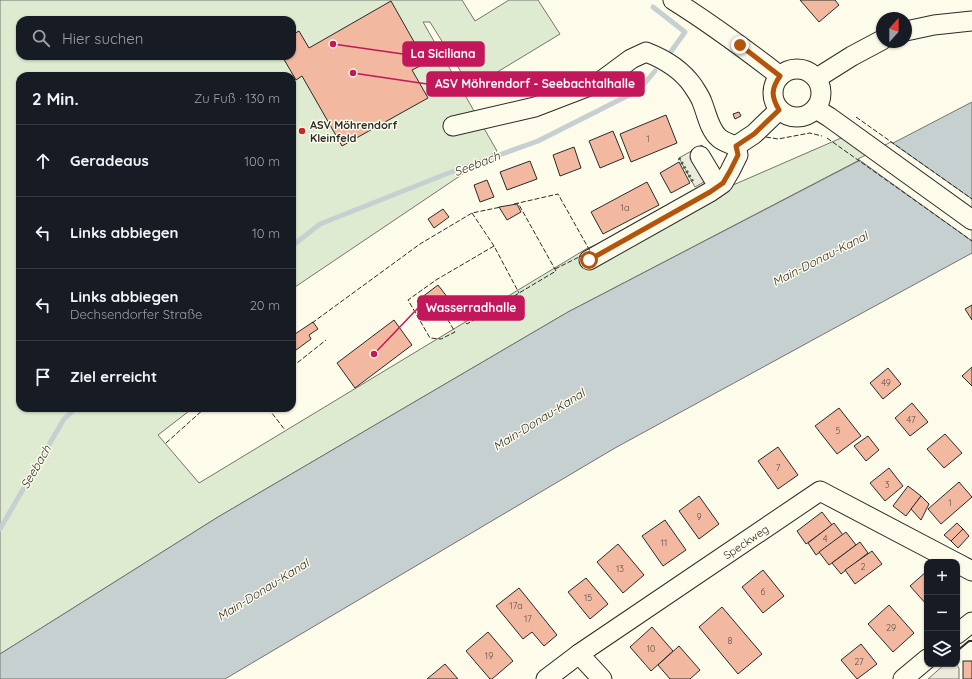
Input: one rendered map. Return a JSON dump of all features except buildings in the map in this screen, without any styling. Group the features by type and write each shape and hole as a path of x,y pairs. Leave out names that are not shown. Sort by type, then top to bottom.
{"street":[{"path":"673,0 701,17 780,76"},
{"path":"912,30 934,25 972,21"},
{"path":"817,78 876,43"},
{"path":"453,126 535,107 600,82 631,59 646,52 674,66 692,85 701,100 712,129 718,137 736,146"},
{"path":"791,69 799,69 808,71 817,78 821,86 822,95 816,109 811,114 796,118 786,115 779,110 774,101 772,92 775,83 780,76 791,69"},
{"path":"816,109 845,128 972,220"},
{"path":"736,146 754,134 779,110"},
{"path":"589,260 710,192 723,183 738,155 736,146"},
{"path":"700,156 718,186"},
{"name":"Speckweg","path":"546,679 579,654 820,491 948,559"},
{"name":"Speckweg","path":"960,565 972,571"},
{"path":"579,654 602,679"},
{"path":"903,679 924,662"}],"green space":[{"path":"0,0 462,0 475,21 509,0 538,0 560,34 471,88 430,22 423,22 497,151 296,286 296,72 16,72 16,412 188,412 158,435 199,483 586,249 848,135 871,154 568,312 218,517 0,654"}],"shaded area":[{"path":"702,145 718,174 695,187 679,158"},
{"path":"942,667 959,668 959,679 928,679"}],"water":[{"name":"Main-Donau-Kanal","path":"972,102 972,253 615,448 225,679 0,679 0,654 218,517 568,312"}],"pier":[{"path":"891,142 972,199 972,241 858,159"}],"waterway":[{"path":"653,7 685,32 670,53"},
{"name":"Seebach","path":"296,243 320,224 446,174 538,141 639,90 655,71"},
{"name":"Seebach","path":"0,529 64,419 72,412"}],"hedge":[{"path":"679,158 693,182"}],"fence":[{"path":"856,117 972,199"},
{"path":"766,137 778,139 810,133 822,136"},
{"path":"827,138 972,241"},
{"path":"514,204 558,194 590,251 588,252"},
{"path":"494,246 436,280 408,300 430,338 441,339 455,332 448,320 459,314 467,324 556,271 518,203"},
{"path":"312,323 420,244 472,213 501,207"},
{"path":"472,213 494,246 519,293"},
{"path":"555,269 583,255"},
{"path":"296,364 326,340"},
{"path":"166,443 201,412"},
{"path":"271,412 285,430"}],"wall":[{"path":"960,648 969,641 972,641"}],"place":[{"name":"La Siciliana","path":"333,44"},
{"name":"ASV Möhrendorf - Seebachtalhalle","path":"353,73"},
{"name":"ASV Möhrendorf Kleinfeld","path":"302,131"},
{"name":"Wasserradhalle","path":"374,354"}],"route":[{"path":"589,260 710,192 723,183 738,155 736,146 754,134 779,110 774,101 772,92 775,83 780,76 740,45"}]}
